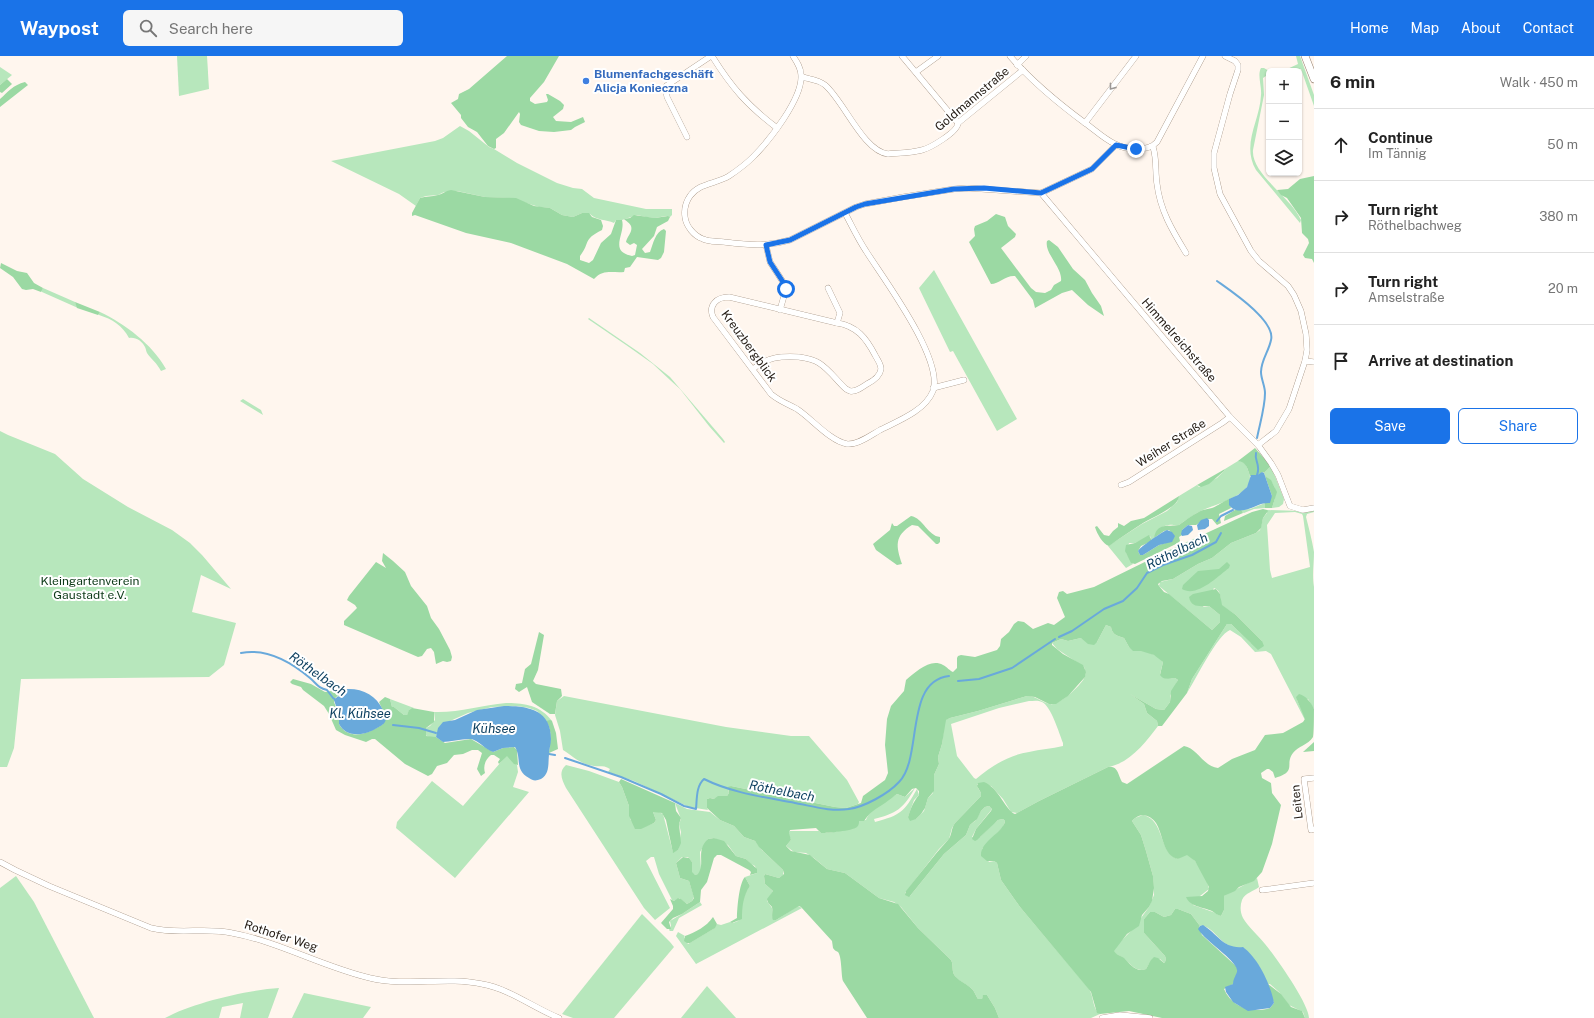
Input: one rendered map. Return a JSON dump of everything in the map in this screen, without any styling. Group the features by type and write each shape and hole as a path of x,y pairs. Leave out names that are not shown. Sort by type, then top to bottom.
{"street":[{"path":"687,137 668,97 666,86 712,56 738,93 750,106 777,128"},
{"path":"793,56 797,62 802,77 794,102 777,128 753,158 727,177 705,185 694,192 686,203 686,222 693,232 704,240 766,245 790,240 865,204 954,189 984,188 1041,193 1092,169 1116,145"},
{"path":"902,56 958,123"},
{"path":"916,72 938,56"},
{"path":"1010,56 1047,94 1116,145 1144,149 1153,147 1157,142 1203,56"},
{"path":"1018,64 1026,56"},
{"path":"1085,123 1136,56"},
{"path":"1226,56 1235,61 1238,65 1238,70 1214,154 1216,181 1223,200 1251,251 1259,261 1288,286 1294,294 1304,322 1307,350 1305,361 1285,418 1276,431 1258,445"},
{"path":"1305,56 1314,79"},
{"name":"Goldmannstraße","path":"802,77 825,85 867,141 882,153 924,150 954,131 958,126 958,123 1023,70"},
{"path":"1153,147 1155,153 1158,189 1163,213 1186,253"},
{"name":"Himmelreichstraße","path":"1041,193 1230,417 1258,445 1278,475 1290,506 1303,510 1314,508"},
{"path":"845,213 865,249 910,318 929,359 935,380 933,388 964,380"},
{"path":"766,245 770,262 786,289 780,310"},
{"path":"828,288 840,313 837,323"},
{"name":"Kreuzbergblick","path":"753,369 762,362 775,357 783,356 811,359 821,364 850,392 858,390 878,376 881,368 870,344 861,333 846,324 727,297 719,299 712,308 713,317 753,369 766,389 774,397 798,410 835,438 846,444 863,440 914,412 927,400 933,388"},
{"path":"1305,361 1314,362"},
{"name":"Weiher Straße","path":"1121,485 1129,482 1230,417"},
{"name":"Leiten","path":"1314,778 1304,779 1311,830 1314,829"},
{"name":"Rothofer Weg","path":"0,862 42,883 151,928 168,931 231,932 298,952 350,972 387,982 465,982 482,984 504,990 559,1018"},
{"path":"1262,890 1314,883"},
{"path":"1102,1018 1120,1015 1150,1018"}],"green space":[{"path":"177,56 207,56 209,89 179,96"},
{"path":"507,56 559,56 544,82 530,98 530,101 535,104 547,102 548,100 546,94 548,94 564,105 563,109 553,117 556,121 571,122 583,117 585,122 571,130 554,132 539,131 521,125 519,122 519,112 504,133 496,139 496,148 494,149 488,146 477,132 468,127 461,118 461,115 451,103 458,99 459,94 469,89"},
{"path":"1296,56 1300,56 1314,95 1314,106 1302,68 1289,68 1298,64"},
{"path":"0,67 12,75 0,85"},
{"path":"1261,68 1266,69 1266,76 1263,78 1264,95 1253,150 1254,159 1258,168 1265,177 1296,211 1301,220 1300,223 1256,170 1252,160 1250,151 1252,132 1260,105"},
{"path":"7,79 12,84 2,93 0,92 0,85"},
{"path":"25,82 28,85 0,107 0,99 8,91"},
{"path":"460,126 469,131 489,147 557,183 582,189 594,198 646,209 672,209 672,215 670,217 666,216 655,218 637,215 622,220 616,220 614,223 596,218 590,214 582,213 573,217 562,215 550,208 539,207 510,198 485,197 457,191 444,192 438,195 420,198 416,206 399,194 331,161 435,141 443,138"},
{"path":"1314,176 1314,263 1312,259 1305,258 1303,255 1309,243 1308,239 1302,233 1301,218 1287,198 1281,195 1277,190 1288,189 1300,179"},
{"path":"451,190 485,197 516,198 534,206 550,208 562,215 573,217 582,213 589,213 592,217 601,220 603,226 602,230 589,239 580,256 580,260 589,263 593,260 601,243 611,234 616,220 622,220 623,225 619,246 625,254 632,256 635,255 637,245 634,243 630,245 626,242 631,232 631,226 624,219 630,218 634,215 655,218 668,216 670,217 668,221 657,227 654,236 642,249 645,253 650,252 656,235 664,229 666,231 664,252 658,260 637,257 630,267 625,268 624,272 608,272 597,276 594,279 567,264 511,243 466,233 415,215 412,216 412,213 420,198 440,195"},
{"path":"996,214 1005,217 1008,226 1016,234 1015,237 1001,248 1031,288 1036,292 1045,293 1061,281 1059,271 1048,250 1047,241 1049,240 1058,247 1073,269 1085,280 1101,306 1104,316 1088,305 1072,290 1062,293 1035,308 1033,300 1015,276 991,284 969,242 975,236 975,226 987,221"},
{"path":"1,263 17,271 27,273 34,283 43,288 41,292 33,289 22,289 13,277 0,268"},
{"path":"934,270 1017,419 997,431 953,351 950,352 919,288"},
{"path":"43,288 75,302 78,308 42,292 41,291"},
{"path":"75,302 100,312 98,315 77,308"},
{"path":"100,312 119,322 146,343 166,369 161,371 147,353 142,343 136,339 129,338 124,330 117,324 99,315 98,314"},
{"path":"589,318 640,353 670,377 725,442 724,443 709,426 680,389 653,364 588,319"},
{"path":"243,399 261,410 263,415 240,401"},
{"name":"Kleingartenverein Gaustadt e.V.","path":"0,431 55,454 83,479 128,507 172,530 190,543 231,589 201,575 192,612 236,623 224,665 209,677 21,679 14,748 7,767 0,767"},
{"path":"1255,448 1271,466 1264,473 1250,476 1245,464 1238,461"},
{"path":"1241,460 1247,467 1249,473 1250,480 1247,487 1234,497 1190,517 1179,525 1162,527 1152,541 1150,536 1135,543 1129,543 1126,553 1133,564 1126,568 1108,546 1142,524 1167,511 1177,502 1179,496 1197,485 1199,487 1217,478 1225,469"},
{"path":"1271,466 1284,499 1283,504 1279,507 1272,508 1275,498 1275,490 1272,483 1264,473"},
{"path":"1225,469 1209,484 1201,487 1197,485"},
{"path":"1265,476 1271,480 1277,492 1272,508 1265,508 1265,503 1267,503 1272,496"},
{"path":"1179,496 1178,500 1170,508 1143,523 1109,546 1102,541 1096,530 1095,527 1097,526 1104,535 1109,536 1118,527 1118,523 1124,526 1131,521 1144,518"},
{"path":"1229,499 1231,508 1219,514 1221,523 1217,525 1212,519 1205,519 1196,525 1188,525 1182,530 1182,535 1179,537 1180,541 1178,543 1135,564 1131,563 1125,551 1126,545 1135,543 1149,535 1152,541 1141,546 1138,551 1140,555 1143,555 1159,545 1172,541 1174,536 1169,530 1164,531 1154,538 1155,533 1160,527 1179,525 1197,513 1212,508"},
{"path":"1265,503 1265,508 1254,509 1244,513 1241,512 1241,510 1250,509"},
{"path":"1263,509 1268,511 1263,518 1261,528 1256,533 1231,543 1212,558 1198,564 1173,579 1162,581 1158,584 1164,592 1169,594 1212,630 1220,622 1220,615 1209,606 1194,605 1190,601 1189,597 1193,594 1216,589 1220,594 1222,605 1236,615 1262,641 1264,646 1258,650 1231,624 1227,624 1192,679 1187,693 1162,726 1158,726 1157,721 1147,713 1144,704 1130,694 1156,709 1164,710 1170,702 1171,691 1178,680 1175,678 1163,678 1160,675 1163,662 1154,655 1141,651 1133,651 1124,638 1116,635 1111,627 1106,625 1094,645 1088,644 1081,638 1068,641 1061,639 1052,643 1052,645 1063,654 1083,665 1086,672 1085,677 1068,696 1056,704 1049,704 1035,697 1027,696 946,720 938,757 939,764 934,775 934,791 928,798 925,808 916,819 910,821 908,817 912,805 919,795 919,791 916,788 912,789 905,797 897,794 873,811 864,821 859,821 857,827 850,830 821,833 816,828 790,830 789,833 791,840 786,846 791,851 810,855 827,869 845,873 879,898 898,904 918,928 951,960 955,976 973,990 978,999 982,999 983,995 987,995 999,1018 867,1018 843,981 839,954 834,950 832,941 801,907 799,906 776,920 773,920 772,907 768,903 767,899 773,891 765,884 764,876 765,874 779,878 784,874 783,870 759,847 755,841 744,837 734,826 720,820 707,808 707,799 714,799 718,796 727,796 729,793 728,787 731,786 835,807 846,808 861,803 863,796 885,780 888,773 885,745 887,719 891,706 904,691 906,680 923,667 933,663 938,663 953,672 957,668 958,656 975,657 997,650 1000,646 1001,639 1018,621 1024,622 1033,629 1048,623 1054,625 1065,617 1057,598 1059,592 1063,591 1067,594 1094,587 1252,512"},
{"path":"1235,510 1241,510 1243,513 1224,521 1225,516"},
{"path":"1267,510 1314,510 1314,512 1307,514 1306,517 1314,552 1314,709 1308,699 1297,700 1305,720 1271,654 1266,651 1255,652 1241,637 1230,630 1213,648 1187,693 1192,679 1227,624 1231,624 1251,643 1262,641 1236,615 1221,605 1220,595 1217,589 1214,588 1203,607 1209,606 1220,615 1220,622 1212,630 1159,586 1160,582 1173,579 1198,564 1212,558 1231,543 1256,533 1260,530 1263,518 1267,513","holes":["1295,512 1302,514 1310,567 1272,578 1270,570 1267,525 1275,513"]},
{"path":"911,516 919,520 932,534 940,537 940,542 936,544 918,526 912,525 899,537 898,552 902,564 897,565 876,550 873,544 890,530 892,523 894,526 897,526"},
{"path":"383,553 405,572 411,586 427,606 431,618 439,629 450,650 452,657 451,661 443,661 436,664 434,652 431,648 427,649 422,656 418,657 344,625 344,621 357,608 347,600 349,596 376,562 386,568 382,561"},
{"path":"1227,562 1230,565 1229,568 1207,585 1194,591 1182,589 1183,585 1198,571 1219,569"},
{"path":"1106,625 1111,627 1114,633 1124,638 1129,647 1157,656 1163,662 1160,674 1163,677 1175,678 1178,680 1170,696 1170,702 1164,710 1156,709 1130,694 1144,704 1147,713 1157,721 1158,726 1130,757 1017,813 1011,812 1003,799 991,786 977,784 981,796 955,823 949,839 939,849 905,893 910,896 944,854 966,835 970,825 975,821 985,807 989,806 992,809 976,829 972,837 980,837 998,820 1003,819 1005,821 1003,827 982,849 989,862 994,861 997,863 1001,880 1020,907 1089,989 1094,1006 1100,1014 1091,1018 999,1018 987,995 983,996 982,999 978,999 971,988 957,978 953,972 951,960 918,928 901,907 894,902 879,898 845,873 827,869 806,853 794,852 786,846 791,840 788,833 790,831 819,831 821,833 828,833 854,828 859,821 866,820 871,812 884,802 897,794 905,797 915,788 907,801 899,809 888,815 874,819 875,822 901,812 909,803 917,789 919,795 914,800 908,817 916,819 924,811 928,798 933,793 934,775 939,764 938,757 942,744 945,720 1027,696 1034,697 1050,704 1059,702 1080,684 1085,676 1085,673 1084,667 1057,649 1052,643 1061,639 1068,641 1081,638 1097,642","holes":["1031,701 1042,702 1049,709 1063,746 1021,753 1007,758 976,779 974,778 957,756 951,724 999,708"]},
{"path":"539,632 544,635 538,670 533,681 536,684 561,689 562,696 557,701 555,714 550,714 532,702 527,687 519,692 515,689 516,684 522,683 525,669 531,664"},
{"path":"293,679 311,684 325,692 331,691 333,686 337,685 345,690 344,694 336,697 334,702 339,715 339,724 343,730 348,733 366,733 383,724 383,711 379,702 385,697 390,699 392,707 404,715 407,715 409,710 412,708 434,712 434,722 426,728 426,736 436,737 445,743 471,739 493,752 503,748 514,747 517,750 518,765 514,764 507,756 499,764 498,762 500,759 494,755 491,755 485,763 485,773 481,776 477,769 482,753 478,750 472,750 463,754 454,755 447,763 437,766 432,774 428,776 405,764 375,739 366,742 345,735 336,730 324,706 301,687 292,684 290,682"},
{"path":"1299,694 1304,696 1312,704 1314,709 1313,737 1293,753 1286,773 1275,778 1273,772 1269,769 1261,773 1262,778 1271,783 1272,793 1281,805 1272,844 1262,872 1254,881 1239,887 1235,891 1224,896 1224,910 1221,916 1212,911 1194,905 1190,903 1186,897 1202,896 1208,891 1209,887 1195,861 1187,855 1178,859 1169,854 1154,820 1144,815 1138,816 1132,821 1141,835 1153,876 1154,888 1152,901 1142,915 1139,926 1127,934 1114,951 1139,970 1146,969 1154,957 1158,958 1164,963 1166,959 1165,956 1144,933 1144,919 1150,912 1155,912 1164,917 1171,915 1175,909 1178,909 1191,914 1200,926 1202,935 1236,966 1238,971 1233,984 1224,989 1227,995 1237,1005 1243,1008 1257,1010 1270,1008 1274,1003 1268,984 1281,994 1291,1007 1302,1011 1305,1018 1162,1018 1129,1011 1097,1013 1091,992 1020,907 1001,880 997,863 994,861 987,861 981,856 984,846 1000,829 1005,821 1003,819 998,820 977,840 975,841 972,839 976,829 991,811 992,809 989,806 985,807 981,811 977,819 970,825 966,835 944,854 910,896 905,895 906,891 949,838 955,823 981,796 977,786 978,783 984,782 994,789 1008,809 1015,814 1108,767 1116,769 1122,782 1127,784 1184,746 1189,747 1213,767 1218,768 1232,759 1255,750 1265,735 1283,733 1303,722 1305,719 1296,697"},
{"path":"564,696 726,727 791,736 809,736 847,780 859,802 858,804 846,808 835,807 731,786 728,789 729,793 727,796 707,799 708,810 689,807 634,781 608,772 610,769 608,768 581,762 563,750 560,731 555,715 557,701"},
{"path":"390,699 414,708 410,709 407,715 404,715 392,707"},
{"path":"506,703 525,704 537,708 552,721 546,721 537,711 529,708 517,706 492,707 468,713 450,721 436,737 429,737 425,735 426,728 435,720 434,712 452,711"},
{"path":"546,721 552,721 556,733 558,749 549,753 550,729"},
{"path":"1314,742 1314,751 1303,752"},
{"path":"507,755 517,765 518,772 513,787 529,792 455,878 396,828 397,822 432,781 463,806"},
{"path":"566,765 589,771 619,782 629,806 630,819 638,829 654,823 656,820 653,812 663,814 673,852 678,850 681,832 679,824 681,819 675,803 687,809 710,812 720,820 734,826 744,837 755,841 762,850 783,870 783,875 779,878 765,874 764,876 765,884 773,891 767,901 772,908 772,917 776,920 798,906 802,908 696,964 676,936 678,932 685,936 684,937 688,944 713,929 717,924 721,925 738,921 742,916 743,900 750,886 745,877 757,873 755,866 746,859 736,856 728,845 714,838 708,839 700,852 701,870 699,874 692,874 692,862 688,857 682,857 676,863 680,878 689,881 694,897 692,901 687,904 679,898 674,901 672,900 659,874 654,857 651,857 646,861 670,908 655,920 644,908 566,788 561,773"},
{"path":"621,779 675,803 676,811 681,818 679,824 681,843 678,850 673,853 666,820 662,813 653,812 656,820 654,823 641,829 635,829 629,816 629,806 619,782"},
{"path":"1143,815 1150,818 1155,823 1167,850 1172,855 1178,859 1184,855 1189,855 1202,871 1209,889 1200,896 1193,905 1221,916 1224,910 1224,896 1257,878 1259,887 1247,894 1242,900 1242,916 1270,950 1291,980 1304,1002 1309,1018 1305,1018 1303,1012 1289,1005 1279,992 1270,984 1267,984 1259,966 1244,948 1228,945 1211,930 1204,926 1200,926 1191,914 1178,909 1175,909 1171,915 1164,917 1155,912 1150,912 1144,919 1144,933 1165,956 1166,959 1164,963 1160,959 1149,964 1146,969 1139,970 1133,967 1121,956 1114,953 1114,948 1133,929 1149,907 1154,895 1153,876 1146,851 1141,835 1132,821"},
{"path":"714,838 724,841 736,856 746,859 757,869 757,873 750,875 751,872 749,870 721,855 717,855 714,858 707,882 701,890 700,902 673,918 669,922 671,929 667,929 661,923 673,909 670,899 674,901 678,898 687,904 694,898 689,881 680,878 676,863 683,857 689,858 692,862 692,872 695,875 698,874 701,866 701,852 704,843 708,839"},
{"path":"16,876 34,902 94,1018 0,1018 0,888"},
{"path":"745,877 750,886 743,902 742,919 732,923 730,922 737,918 740,890"},
{"path":"700,902 702,905 679,918 673,931 669,930 671,926 670,921"},
{"path":"642,914 674,947 614,1018 573,1018 562,1014"},
{"path":"713,917 717,924 715,928 690,943 684,941 685,936 700,929"},
{"path":"707,986 736,1018 681,1018"},
{"path":"279,988 268,1018 240,1018 243,1003 222,1007 219,1018 165,1018 176,1012 204,1002 251,991"},
{"path":"304,993 371,1007 363,1018 292,1018"}],"water":[{"path":"1262,472 1264,473 1272,496 1270,503 1240,511 1232,508 1229,505 1229,499 1238,495 1247,487 1251,475 1257,475"},
{"path":"1207,518 1209,520 1209,526 1205,529 1198,530 1197,525 1201,520"},
{"path":"1188,525 1192,526 1193,530 1188,535 1182,536 1182,530"},
{"path":"1167,530 1172,532 1175,536 1172,542 1159,545 1143,555 1140,555 1138,551 1140,549"},
{"name":"Kl. Kühsee","path":"346,689 363,691 377,700 386,716 385,722 373,730 362,734 352,734 342,729 339,724 339,715 334,700 344,694"},
{"name":"Kühsee","path":"504,706 521,707 536,711 547,721 550,729 551,741 547,771 541,779 532,780 524,775 520,768 515,747 503,748 493,752 472,739 443,742 436,737 438,728 443,722 455,720 477,710"},
{"path":"1203,925 1230,946 1243,947 1254,958 1263,972 1270,988 1274,1003 1270,1008 1248,1011 1233,1002 1226,992 1225,987 1233,984 1237,970 1231,961 1198,929"}],"waterway":[{"path":"1217,281 1251,307 1267,324 1271,332 1270,344 1261,368 1265,398 1257,438"},
{"path":"1256,453 1258,465 1257,475"},
{"name":"Röthelbach","path":"1217,521 1221,516 1233,510"},
{"name":"Röthelbach","path":"1059,637 1072,631 1104,609 1123,601 1137,588 1147,573 1163,565 1192,555 1205,548 1216,542 1221,533"},
{"name":"Röthelbach","path":"958,681 979,679 1012,668 1055,639"},
{"name":"Röthelbach","path":"241,653 250,652 269,654 278,658 303,672 320,687 327,690 336,700"},
{"name":"Röthelbach","path":"565,758 621,777 661,794 684,806 696,809 698,789 704,779 737,791 815,807 835,810 855,808 869,803 894,787 899,782 906,771 911,756 916,722 920,705 926,691 935,681 949,676"},
{"name":"Röthelbach","path":"393,725 419,728 436,733"},
{"name":"Röthelbach","path":"549,754 555,755"}],"place":[{"name":"Blumenfachgeschäft Alicja Konieczna","path":"586,81"}],"route":[{"path":"786,289 770,262 766,245 777,244 790,240 856,207 903,197 967,188 1041,193 1049,191 1092,169 1101,162 1108,152 1116,145 1136,149"}]}
